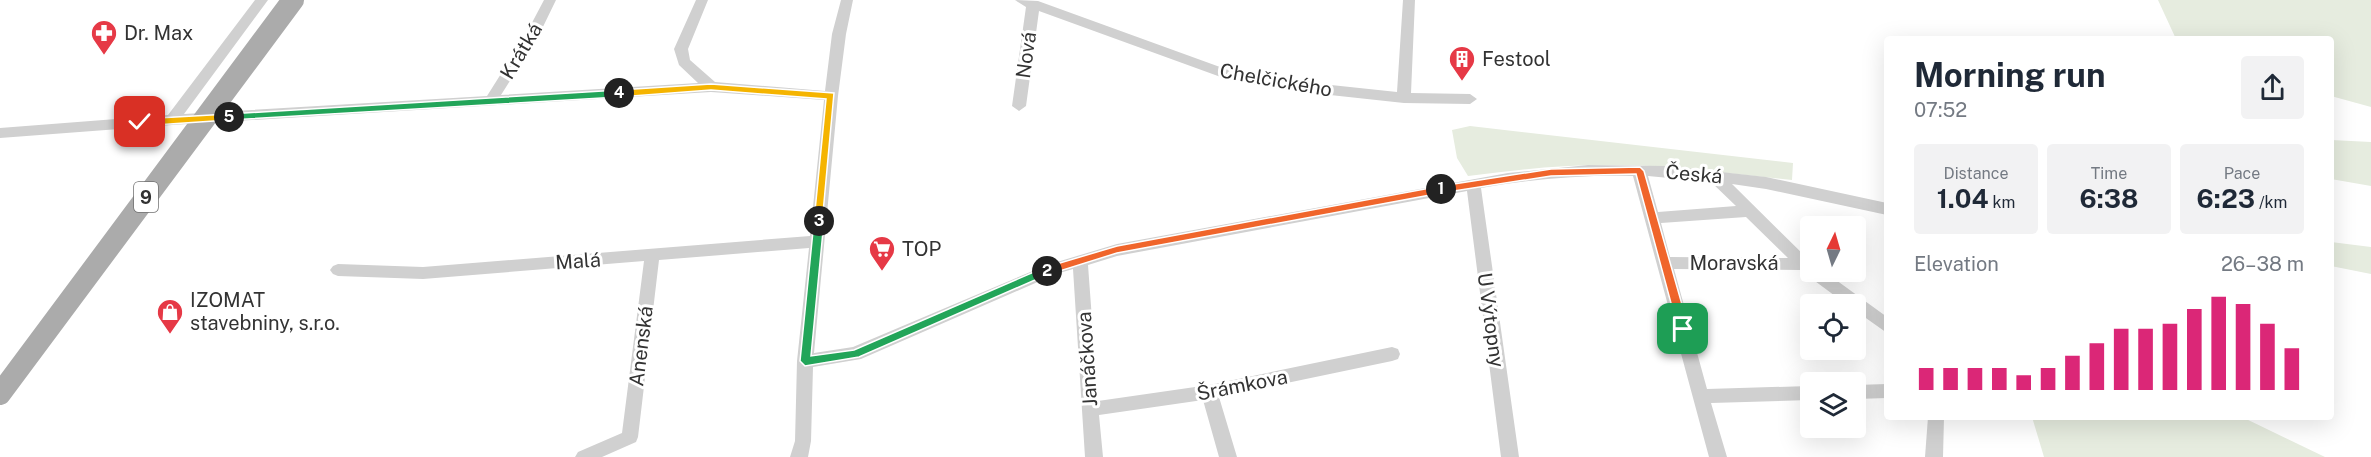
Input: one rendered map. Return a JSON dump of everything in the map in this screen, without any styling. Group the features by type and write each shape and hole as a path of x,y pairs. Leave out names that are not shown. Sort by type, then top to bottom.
{"main road":[{"name":"9","path":"0,394 293,0"}],"street":[{"path":"172,120 262,0"},
{"name":"Krátká","path":"490,102 532,35 550,0"},
{"path":"702,0 681,48 684,62 711,87"},
{"path":"799,457 803,441 805,361 831,96 839,34 847,0"},
{"path":"1404,98 1409,0"},
{"name":"Chelčického","path":"1027,2 1229,75 1284,85 1404,98 1470,99"},
{"name":"Nová","path":"1019,106 1027,2"},
{"path":"0,133 172,120 711,87 831,96"},
{"path":"1640,171 1718,457"},
{"name":"Česká","path":"805,361 855,354 1052,268 1117,250 1473,184 1561,172 1640,171 1713,175 1805,190 1884,208"},
{"path":"1713,175 1800,260"},
{"name":"U Výtopny","path":"1473,184 1510,457"},
{"path":"1653,218 1748,211"},
{"name":"Malá","path":"338,270 423,273 817,241"},
{"name":"Anenská","path":"584,457 630,436 652,255"},
{"name":"Janáčkova","path":"1080,261 1094,457"},
{"name":"Moravská","path":"1666,263 1800,268"},
{"path":"1828,282 1884,324"},
{"name":"Šrámkova","path":"1091,409 1209,392 1392,354"},
{"path":"1866,392 1884,391"},
{"path":"1209,392 1228,457"},
{"path":"1701,396 1800,393"},
{"path":"1934,457 1936,420"}],"shaded area":[{"path":"2158,0 2371,0 2371,107 2334,97 2334,36 2175,36"},
{"path":"1470,126 1793,163 1792,180 1628,165 1553,167 1468,176 1457,158 1452,130"},
{"path":"2334,140 2371,142 2371,186 2334,180"},
{"path":"2334,242 2371,247 2371,274 2334,267"},
{"path":"2033,420 2248,420 2325,457 2044,457"}],"place":[{"name":"Dr. Max","path":"104,56"},
{"name":"Festool","path":"1462,82"},
{"name":"TOP","path":"882,272"},
{"name":"IZOMAT stavebniny, s.r.o.","path":"170,335"}],"route":[{"path":"140,122 711,87 831,96 805,361 826,360 855,354 1052,268 1117,250 1508,178 1588,170 1640,171 1683,329"}]}
